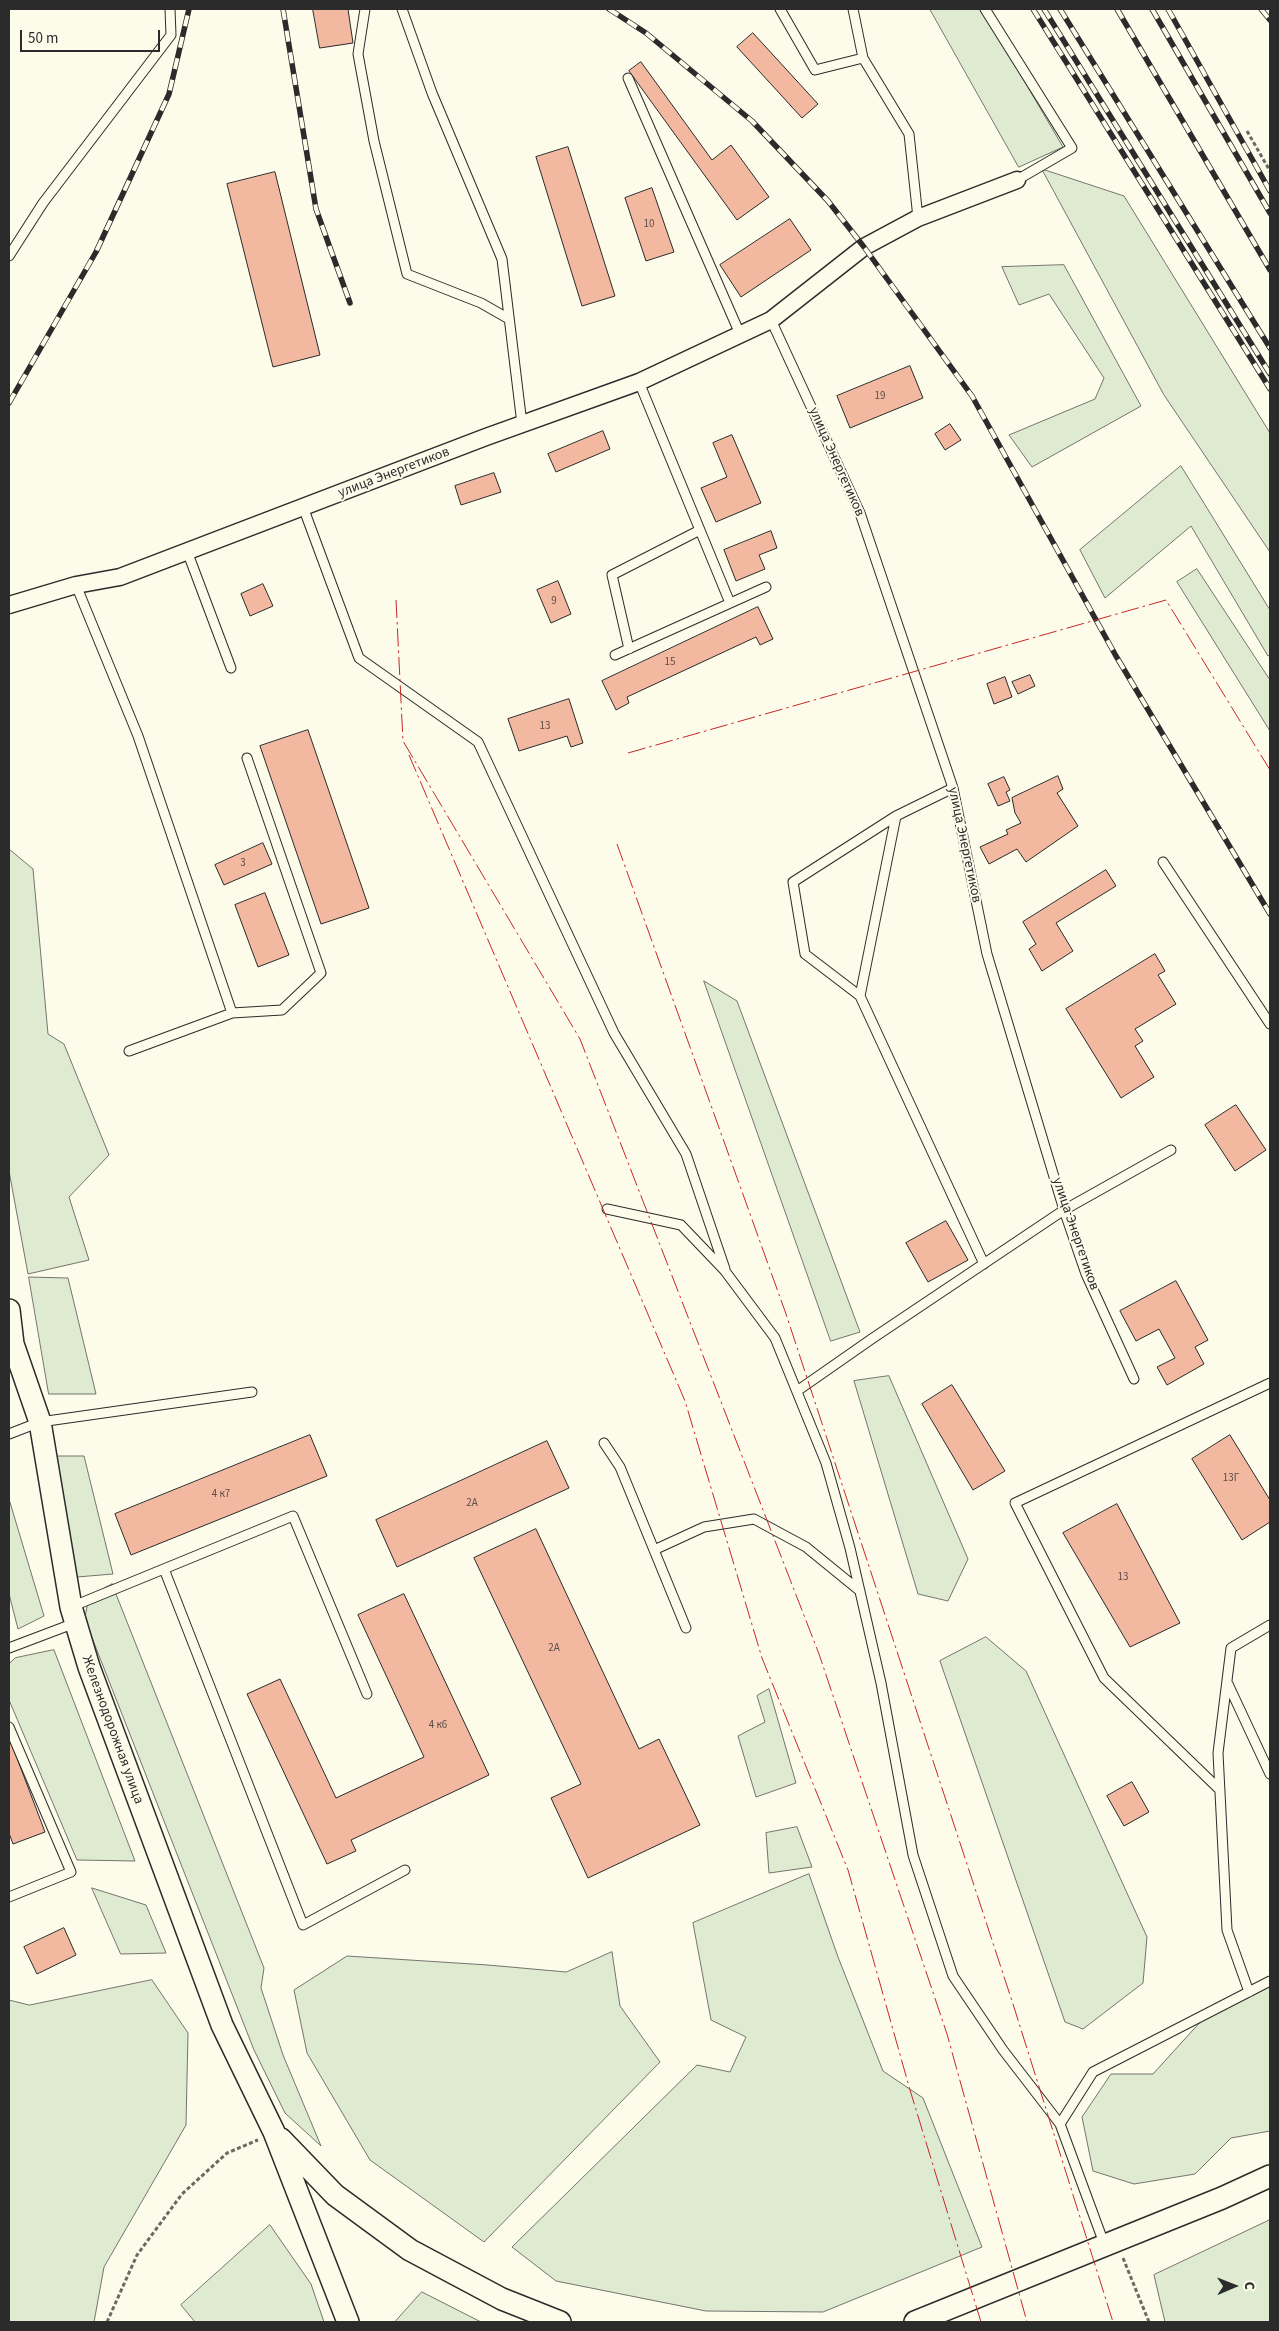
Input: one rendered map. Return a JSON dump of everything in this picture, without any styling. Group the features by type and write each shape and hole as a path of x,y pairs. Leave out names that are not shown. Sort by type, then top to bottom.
{"street":[{"name":"улица Энергетиков","path":"9,605 76,585 120,577 522,424 639,382 771,320 864,247 918,218 1017,180"},
{"name":"Железнодорожная улица","path":"9,1310 14,1344 40,1422 73,1615 99,1695 222,2026 274,2132"},
{"path":"274,2132 348,2322"},
{"path":"274,2132 335,2195 410,2250 502,2299 560,2322"},
{"path":"915,2322 1110,2244 1270,2176"}],"lane":[{"path":"9,256 43,203 171,35 170,9"},
{"path":"365,9 358,54 374,140 406,274 481,303 509,319"},
{"path":"402,9 432,93 502,259 522,424"},
{"path":"780,9 815,70 863,58"},
{"path":"853,9 863,58 909,134 918,218"},
{"path":"986,9 1072,148 1017,180"},
{"path":"628,78 740,334"},
{"name":"улица Энергетиков","path":"771,320 860,513 953,788 987,954 1064,1210 1086,1274 1134,1379"},
{"path":"639,382 730,604"},
{"path":"303,507 359,658 478,742 614,1033 686,1154 726,1271"},
{"path":"629,649 612,576 700,530"},
{"path":"187,551 231,668"},
{"path":"76,585 138,736 232,1013"},
{"path":"614,656 766,587"},
{"path":"130,1051 232,1013 282,1010 321,973 247,758"},
{"path":"953,788 896,816 793,882 805,954 860,996 984,1264"},
{"path":"860,996 896,816"},
{"path":"1163,862 1270,1024"},
{"path":"797,1391 1064,1210 1171,1150"},
{"path":"607,1208 681,1225 726,1271 775,1338 826,1463 860,1591 881,1683 913,1855 953,1976 1003,2050 1060,2124 1110,2244"},
{"path":"1220,1790 1104,1678 1015,1503 1270,1383"},
{"path":"9,1434 40,1422 252,1392"},
{"path":"604,1443 620,1466 686,1628"},
{"path":"9,1648 164,1569 293,1516 367,1694"},
{"path":"654,1550 704,1527 754,1519 806,1547 860,1591"},
{"path":"164,1569 303,1925 405,1870"},
{"path":"1249,1992 1227,1930 1218,1753 1231,1648 1270,1626"},
{"path":"1227,1682 1270,1774"},
{"path":"9,1727 71,1872 9,1897"},
{"path":"1060,2124 1093,2072 1270,1981"}],"path":[{"path":"1247,131 1270,171"},
{"path":"107,2322 137,2255 182,2194 227,2153 274,2132"},
{"path":"1110,2244 1149,2322"}],"green space":[{"path":"930,9 982,9 1063,147 1019,167"},
{"path":"1042,169 1124,196 1270,433 1270,552 1164,395"},
{"path":"1064,265 1141,406 1032,467 1009,435 1095,399 1104,378 1049,294 1019,305 1002,267"},
{"path":"1181,466 1270,610 1270,655 1268,656 1191,526 1105,598 1080,550"},
{"path":"1197,569 1270,680 1270,731 1177,582"},
{"path":"9,849 33,869 48,1034 64,1044 109,1155 69,1197 89,1260 28,1274 9,1171"},
{"path":"704,981 737,1001 860,1332 831,1341"},
{"path":"29,1277 68,1278 96,1394 49,1394"},
{"path":"889,1376 968,1559 948,1601 918,1594 854,1381"},
{"path":"48,1456 84,1456 113,1574 77,1577"},
{"path":"9,1499 44,1616 18,1629 9,1594"},
{"path":"112,1584 264,1968 261,1988 283,2055 321,2146 285,2113 254,2050 85,1620 87,1606 92,1597"},
{"path":"986,1637 1026,1671 1147,1937 1143,1983 1083,2029 1065,2022 940,1661"},
{"path":"54,1650 135,1861 77,1860 9,1700 9,1664 15,1658"},
{"path":"769,1689 796,1783 756,1797 738,1736 765,1722 757,1696"},
{"path":"797,1827 812,1867 769,1873 766,1833"},
{"path":"809,1874 838,1957 883,2071 923,2098 982,2247 823,2312 706,2311 556,2281 512,2247 697,2065 730,2072 746,2037 711,2020 693,1923"},
{"path":"92,1888 146,1905 166,1953 121,1954"},
{"path":"612,1952 620,2006 660,2062 484,2242 370,2160 307,2053 294,1990 347,1956 566,1972"},
{"path":"1270,1976 1270,2131 1231,2138 1195,2174 1134,2184 1093,2171 1082,2117 1111,2074 1153,2074 1213,2008"},
{"path":"152,1980 188,2033 186,2125 104,2267 94,2322 9,2322 9,2000 29,2005"},
{"path":"1270,2220 1270,2322 1165,2322 1154,2275"},
{"path":"270,2225 311,2284 324,2322 195,2322 181,2305"},
{"path":"422,2292 481,2322 395,2322"}],"building":[{"path":"313,9 348,9 353,43 320,48"},
{"path":"753,33 818,104 802,118 737,47"},
{"path":"641,62 712,160 731,145 769,197 737,220 629,71"},
{"path":"568,147 615,296 582,306 536,157"},
{"path":"275,172 320,355 273,367 227,184"},
{"path":"652,188 674,252 646,261 625,198"},
{"path":"790,219 811,250 741,297 720,265"},
{"path":"910,366 923,398 850,428 837,396"},
{"path":"950,424 961,440 945,450 935,434"},
{"path":"603,431 610,449 556,472 548,454"},
{"path":"732,435 761,503 716,522 701,488 727,477 713,443"},
{"path":"494,473 501,492 461,505 455,486"},
{"path":"771,531 777,548 759,555 765,569 736,581 724,550"},
{"path":"558,581 571,614 551,623 537,590"},
{"path":"263,584 273,606 250,616 241,594"},
{"path":"758,607 773,639 760,645 756,637 627,697 629,703 616,710 602,681"},
{"path":"1030,675 1035,686 1018,694 1012,682"},
{"path":"1005,677 1012,697 994,704 987,684"},
{"path":"569,699 583,743 571,747 567,736 519,751 508,719"},
{"path":"308,730 369,908 321,924 260,746"},
{"path":"1058,776 1063,789 1057,793 1078,826 1026,862 1017,849 989,864 980,847 1008,834 1006,830 1021,823 1015,813 1012,798"},
{"path":"1004,777 1010,790 1006,792 1010,801 998,806 988,784"},
{"path":"263,843 272,864 224,885 215,865"},
{"path":"1106,870 1116,886 1056,923 1073,951 1042,971 1029,949 1036,944 1023,922"},
{"path":"265,893 289,955 258,967 235,905"},
{"path":"1155,954 1165,971 1158,975 1176,1004 1135,1029 1143,1041 1135,1046 1154,1077 1121,1098 1066,1009"},
{"path":"1236,1105 1266,1150 1235,1171 1205,1125"},
{"path":"946,1221 968,1260 928,1282 906,1243"},
{"path":"1176,1281 1208,1340 1195,1347 1204,1364 1167,1385 1157,1367 1175,1358 1159,1329 1136,1341 1120,1311"},
{"path":"952,1385 1005,1471 973,1490 922,1404"},
{"path":"310,1435 327,1476 131,1555 115,1514"},
{"path":"1230,1435 1270,1500 1270,1522 1242,1540 1192,1459"},
{"path":"547,1441 569,1488 397,1567 376,1520"},
{"path":"1117,1504 1180,1623 1130,1647 1063,1533"},
{"path":"536,1529 639,1749 659,1739 700,1825 588,1878 551,1798 581,1784 474,1558"},
{"path":"404,1594 489,1775 351,1840 356,1851 327,1864 247,1694 280,1679 336,1798 424,1757 358,1615"},
{"path":"9,1737 45,1832 13,1844 9,1833"},
{"path":"1132,1782 1149,1812 1124,1826 1107,1796"},
{"path":"64,1928 76,1955 37,1974 24,1947"}],"railway":[{"path":"9,403 96,252 169,94 189,9"},
{"path":"283,9 316,209 350,303"},
{"path":"609,9 646,33 752,121 828,201 864,247 972,396 1116,656 1270,914"},
{"path":"1033,9 1270,389"},
{"path":"1044,9 1270,374"},
{"path":"1060,9 1270,348"},
{"path":"1117,9 1270,270"},
{"path":"1152,9 1270,213"},
{"path":"1168,9 1270,191"},
{"path":"1261,9 1270,20"}],"power":[{"path":"396,600 403,741 580,1039 819,1654 947,2034 1027,2322"},
{"path":"628,753 1166,600 1270,770"},
{"path":"409,755 685,1401 762,1658 848,1870 910,2090 981,2322"},
{"path":"617,844 786,1314 1013,2004 1113,2322"}]}
